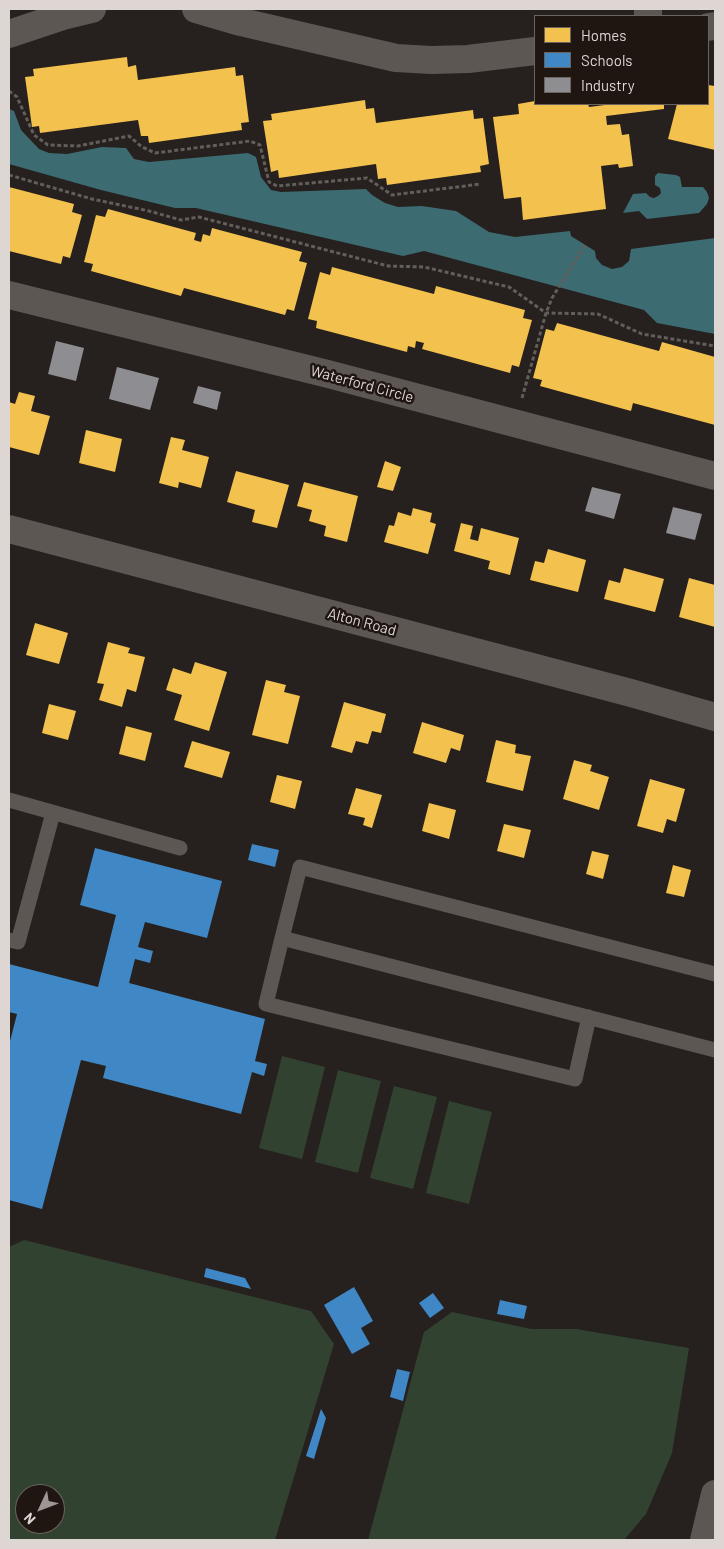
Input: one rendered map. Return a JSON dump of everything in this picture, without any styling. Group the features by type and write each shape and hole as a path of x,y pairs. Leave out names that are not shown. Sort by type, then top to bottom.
{"street":[{"path":"9,34 63,16 92,9"},
{"path":"196,9 237,21 396,58 431,60 468,59 534,51"},
{"name":"Waterford Circle","path":"9,295 328,374 715,476"},
{"name":"Alton Road","path":"9,529 631,693 715,717"},
{"path":"704,1540 715,1499"}],"lane":[{"path":"9,800 180,848"},
{"path":"9,940 18,942 53,813"},
{"path":"589,1017 575,1079 266,1004 300,867 715,974"},
{"path":"282,938 715,1050"}],"path":[{"path":"9,91 17,97 34,135 48,146 78,146 129,136 142,147 155,153 250,141 260,144 269,182 277,186 367,178 392,194 481,184"},
{"path":"9,175 92,199 181,220 199,217 388,266 424,267 509,287 546,312 598,314 642,334 715,346"},
{"path":"514,423 546,312 552,298 585,245"}],"green space":[{"path":"282,1056 325,1067 302,1159 259,1148"},
{"path":"338,1070 381,1081 358,1173 315,1162"},
{"path":"394,1086 437,1097 413,1189 370,1178"},
{"path":"449,1101 492,1112 469,1204 426,1193"},
{"path":"24,1240 311,1311 334,1344 275,1540 9,1540 9,1247"},
{"path":"452,1312 531,1329 576,1329 689,1348 672,1453 646,1514 624,1540 368,1540 424,1332"}],"water":[{"path":"9,109 14,111 21,130 39,149 49,153 67,154 102,147 126,148 134,159 149,162 248,153 256,157 261,177 271,190 281,192 366,189 385,203 398,207 422,206 456,211 489,232 515,237 570,231 571,236 595,251 596,258 602,265 612,269 622,267 629,261 631,249 715,238 715,334 657,323 644,310 424,251 403,256 196,208 175,208 101,190 9,164"},
{"path":"658,173 680,177 682,187 703,187 709,198 707,204 699,213 647,219 639,211 623,213 633,194 646,193 654,198 661,193 660,188 655,185 655,176"}],"building: Homes":[{"path":"127,57 128,67 136,65 138,80 235,67 236,76 243,75 249,122 241,123 242,130 149,143 148,136 141,136 138,120 40,133 39,126 32,127 25,77 34,76 33,69"},
{"path":"709,85 715,86 715,150 668,139 677,105 709,105"},
{"path":"365,100 366,109 374,108 376,123 473,110 474,119 483,118 489,164 480,166 481,172 387,185 386,178 378,179 376,164 279,178 278,170 271,172 263,121 272,120 271,114"},
{"path":"534,101 534,105 588,105 589,107 605,105 664,105 664,109 606,116 607,125 620,124 622,135 629,134 633,166 619,168 618,164 601,166 606,209 523,220 521,197 504,199 493,117 519,114 518,104"},
{"path":"9,187 74,204 72,212 82,215 70,258 63,256 61,264 9,251"},
{"path":"108,209 196,233 194,240 201,242 203,234 210,236 212,228 302,252 299,261 307,263 294,311 287,309 285,315 184,288 181,296 91,271 93,264 84,262 96,215 105,217"},
{"path":"332,267 434,294 436,286 525,310 523,318 532,320 519,367 512,365 510,373 422,349 424,343 416,341 415,348 408,346 407,352 316,328 317,321 308,319 320,272 330,275"},
{"path":"557,323 659,351 662,342 715,357 715,425 633,403 631,411 540,386 542,380 533,378 546,329 554,331"},
{"path":"19,392 35,396 31,411 50,416 39,455 9,447 9,402 15,404"},
{"path":"86,430 122,439 115,472 79,463"},
{"path":"171,437 185,440 182,450 209,457 201,488 179,482 178,488 159,483"},
{"path":"385,461 401,467 393,491 377,487"},
{"path":"236,471 289,485 277,528 252,522 255,510 227,502"},
{"path":"304,482 358,496 347,542 324,536 326,526 309,521 312,510 297,506"},
{"path":"413,508 432,513 430,522 436,524 428,554 384,542 389,525 394,526 398,512 411,516"},
{"path":"461,523 473,526 470,539 478,541 481,528 519,538 510,575 488,569 490,561 454,551"},
{"path":"548,549 586,560 578,592 530,580 535,561 544,563"},
{"path":"624,568 664,579 655,612 604,599 609,580 620,583"},
{"path":"689,578 715,585 715,627 679,617"},
{"path":"35,623 68,633 59,664 26,655"},
{"path":"108,642 130,648 128,653 145,657 136,692 127,689 122,707 99,700 104,684 97,683"},
{"path":"195,662 227,672 209,731 174,720 182,695 166,690 173,668 191,674"},
{"path":"266,680 286,685 284,692 300,696 288,744 252,735"},
{"path":"344,702 386,714 381,733 372,731 368,744 356,741 352,753 331,747"},
{"path":"49,704 76,711 68,740 42,733"},
{"path":"422,722 464,735 460,751 451,748 446,763 413,753"},
{"path":"126,726 152,733 145,761 119,754"},
{"path":"496,740 516,745 515,753 531,756 523,791 486,782"},
{"path":"192,741 230,752 222,778 184,767"},
{"path":"574,760 592,765 590,771 609,777 599,810 563,799"},
{"path":"277,775 302,781 295,809 270,802"},
{"path":"650,779 685,789 676,822 667,819 663,833 637,826"},
{"path":"356,788 382,795 372,828 363,825 365,818 348,814"},
{"path":"429,803 456,810 449,839 422,831"},
{"path":"504,824 531,830 524,858 497,851"},
{"path":"592,851 609,855 603,879 586,874"},
{"path":"673,865 691,870 684,897 666,893"}],"building: Schools":[{"path":"252,844 279,850 275,867 248,860"},
{"path":"95,848 222,881 207,938 145,922 138,947 153,951 150,963 135,959 129,983 265,1019 255,1061 267,1064 264,1076 252,1072 241,1114 103,1078 106,1066 81,1060 42,1209 9,1200 9,1045 17,1014 9,1012 9,964 98,987 116,915 80,905"},
{"path":"206,1268 245,1278 251,1289 204,1277"},
{"path":"354,1287 373,1321 361,1328 370,1344 352,1354 324,1305"},
{"path":"433,1293 444,1308 430,1318 419,1303"},
{"path":"500,1300 527,1306 524,1319 497,1314"},
{"path":"397,1369 410,1372 403,1401 390,1397"},
{"path":"321,1409 326,1418 314,1459 306,1456"}],"building: Industry":[{"path":"56,341 84,348 76,381 48,374"},
{"path":"117,367 159,378 150,410 109,399"},
{"path":"198,386 221,392 217,410 193,403"},
{"path":"592,487 621,494 614,519 585,511"},
{"path":"673,507 702,514 695,540 666,533"}]}
